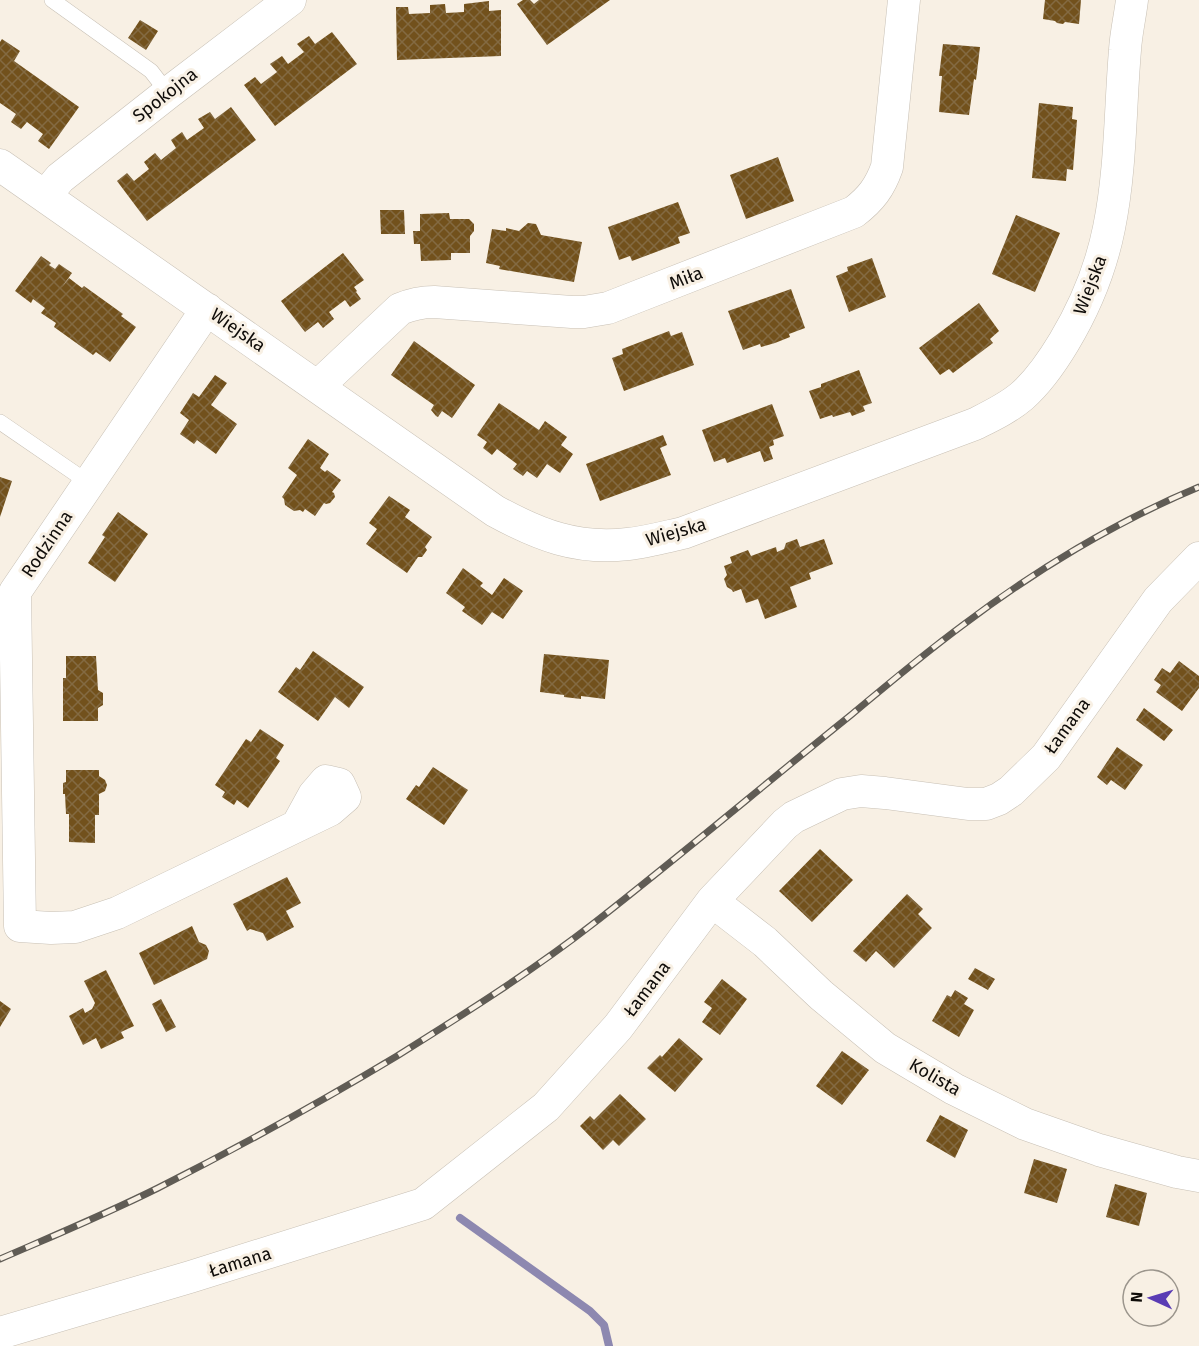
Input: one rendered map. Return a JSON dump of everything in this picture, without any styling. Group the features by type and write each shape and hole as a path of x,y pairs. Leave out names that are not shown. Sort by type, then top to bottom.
{"street":[{"name":"Spokojna","path":"45,196 60,178 290,0"},
{"name":"Miła","path":"318,386 400,309 411,304 434,302 572,312 608,308 854,212 866,204 875,193 883,180 887,167 904,0"},
{"name":"Wiejska","path":"0,165 472,495 510,519 559,540 605,545 642,542 683,532 975,424 1020,398 1035,384 1054,360 1071,331 1095,276 1109,227 1118,159 1125,48 1132,0"},
{"name":"Rodzinna","path":"207,309 15,592 10,925 75,927 117,914 297,826"},
{"name":"Łamana","path":"0,1333 190,1278 423,1204 546,1107 618,1028 712,902 785,824 794,817 842,794 861,791 968,804 986,804 999,799 1011,791 1046,757 1158,600 1199,558"},
{"name":"Kolista","path":"712,902 765,942 821,995 885,1048 954,1089 1025,1124 1099,1150 1176,1172 1199,1176"}],"lane":[{"path":"52,0 151,71 168,93"},
{"path":"0,422 89,483"}],"building":[{"path":"523,0 530,0 534,4 539,0 610,0 547,45 517,4"},
{"path":"1045,0 1081,0 1079,24 1065,22 1063,24 1043,19"},
{"path":"489,1 489,11 501,10 501,56 397,60 396,7 408,7 409,14 430,13 430,5 445,4 446,13 464,12 464,4"},
{"path":"140,20 158,31 146,50 128,38"},
{"path":"332,32 357,64 275,126 244,85 255,77 261,84 277,72 270,64 282,56 288,64 304,52 297,44 309,36 315,44"},
{"path":"2,39 20,51 14,61 79,107 49,149 38,141 43,134 27,122 21,129 11,122 16,114 0,103 0,42"},
{"path":"943,44 980,47 969,115 939,112 942,76 939,76"},
{"path":"1039,103 1073,107 1072,119 1077,120 1073,170 1067,169 1066,181 1032,178"},
{"path":"231,107 256,140 147,221 117,181 127,173 134,181 149,169 144,162 155,153 161,160 176,148 171,140 182,132 187,140 204,128 198,119 210,112 215,119"},
{"path":"778,157 794,201 746,219 730,175"},
{"path":"678,202 690,233 678,237 680,243 632,261 630,256 619,260 608,227"},
{"path":"380,210 404,210 405,234 381,234"},
{"path":"449,213 450,219 469,219 474,224 474,231 470,236 470,253 451,253 451,260 421,261 420,244 414,244 413,231 420,231 420,214"},
{"path":"1016,215 1060,233 1035,292 992,274"},
{"path":"528,223 536,224 541,235 582,242 574,282 499,269 500,266 486,263 492,229 506,231 506,228 519,231"},
{"path":"343,253 364,280 354,287 361,299 350,307 345,300 329,312 334,319 323,328 318,322 305,332 281,301"},
{"path":"41,256 55,269 59,264 72,273 62,287 69,278 82,288 84,286 123,314 121,316 136,327 110,362 96,352 93,355 54,327 56,323 41,313 45,308 33,299 31,303 15,291"},
{"path":"872,258 886,297 849,312 836,276 848,271 847,267"},
{"path":"791,289 805,328 775,343 761,347 760,344 743,350 728,311"},
{"path":"979,303 999,331 990,339 993,343 953,373 949,369 940,375 919,348"},
{"path":"669,331 671,336 682,332 694,365 624,391 612,358 623,354 622,349"},
{"path":"414,341 475,385 452,418 442,411 438,417 436,416 431,410 434,405 391,375"},
{"path":"859,370 872,403 863,406 865,411 852,416 850,412 820,419 809,391 821,387 821,384"},
{"path":"215,375 227,383 211,405 237,424 216,454 197,440 194,444 180,434 189,420 180,413 193,393 199,397"},
{"path":"499,403 539,430 545,421 567,437 561,445 573,454 560,473 547,464 537,478 527,471 523,476 513,469 517,464 497,449 492,455 483,448 487,442 477,435"},
{"path":"772,404 784,436 773,440 774,445 769,447 773,459 764,462 760,451 727,463 725,458 714,462 702,430"},
{"path":"663,435 667,445 660,448 671,475 600,501 586,464"},
{"path":"308,439 329,454 320,468 341,480 332,492 335,497 330,503 324,503 315,516 305,509 303,512 294,511 285,505 282,497 297,475 288,468"},
{"path":"0,477 12,481 0,517"},
{"path":"389,496 410,510 405,517 432,537 425,547 427,550 422,557 418,557 407,573 366,544 377,529 369,523"},
{"path":"118,512 148,534 115,582 88,563 105,537 102,535"},
{"path":"797,539 800,547 824,539 833,564 809,573 811,579 790,587 797,607 765,619 758,599 746,603 741,589 733,592 727,587 724,579 727,575 724,566 732,563 730,557 748,550 751,556 776,547 777,552 784,549 786,543"},
{"path":"463,568 483,583 480,586 492,595 504,578 523,591 503,619 492,612 482,625 462,611 465,607 446,593"},
{"path":"313,651 364,687 349,708 335,697 318,721 278,692 296,667 300,670"},
{"path":"544,654 609,660 605,699 581,696 581,699 540,692"},
{"path":"66,656 96,656 98,690 103,693 103,705 98,708 98,721 63,721 63,678 66,678"},
{"path":"1179,661 1199,676 1199,688 1182,711 1156,692 1161,685 1154,680 1162,668 1170,673"},
{"path":"1144,708 1173,730 1164,741 1136,720"},
{"path":"260,729 284,745 276,758 280,761 248,808 237,800 234,805 222,797 225,792 215,785 246,739 251,742"},
{"path":"1117,747 1143,765 1125,790 1111,780 1107,785 1097,777"},
{"path":"433,767 468,790 444,825 406,799 416,785 419,787"},
{"path":"66,770 99,770 99,776 105,780 107,785 105,791 99,794 99,815 95,815 95,843 69,842 69,814 66,814 65,794 63,794"},
{"path":"820,849 853,880 812,922 779,891"},
{"path":"287,877 301,903 286,911 294,927 267,941 263,933 250,929 247,931 233,904"},
{"path":"907,894 923,909 918,914 932,928 894,968 876,951 866,962 853,951"},
{"path":"192,926 199,942 206,945 209,951 207,959 154,985 139,953"},
{"path":"975,968 995,979 988,990 968,979"},
{"path":"106,970 134,1026 121,1032 124,1038 101,1049 96,1038 83,1045 69,1016 83,1008 85,1013 92,1009 95,1003 84,981"},
{"path":"722,979 747,999 720,1035 702,1022 712,1008 704,1002"},
{"path":"955,990 968,998 964,1004 974,1010 959,1037 932,1021 947,995 951,997"},
{"path":"161,999 176,1027 166,1032 152,1004"},
{"path":"0,1001 11,1009 0,1027"},
{"path":"679,1038 703,1059 675,1092 647,1068 660,1055 662,1057"},
{"path":"842,1051 869,1070 842,1105 816,1086"},
{"path":"620,1094 646,1119 619,1146 613,1140 603,1150 580,1126 590,1116 594,1120"},
{"path":"940,1115 968,1130 955,1158 926,1141"},
{"path":"1034,1159 1067,1169 1057,1203 1024,1193"},
{"path":"1115,1184 1147,1193 1139,1226 1106,1217"}],"waterway":[{"path":"460,1218 590,1311 604,1325 609,1346"}],"railway":[{"path":"0,1259 119,1207 219,1157 397,1056 472,1008 546,959 594,923 921,658 990,605 1018,585 1107,531 1199,487"}]}
